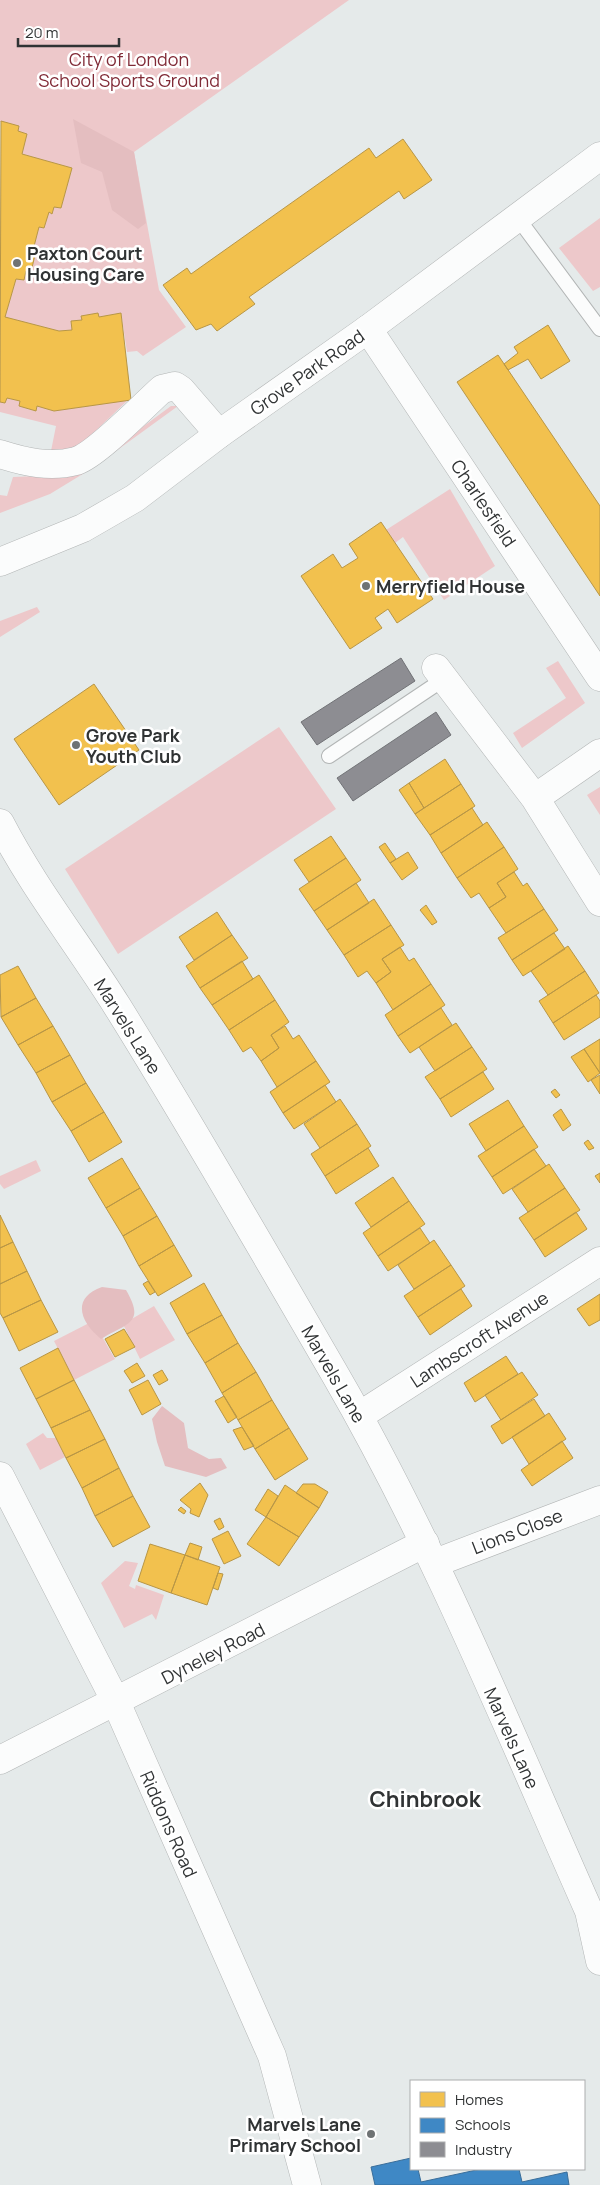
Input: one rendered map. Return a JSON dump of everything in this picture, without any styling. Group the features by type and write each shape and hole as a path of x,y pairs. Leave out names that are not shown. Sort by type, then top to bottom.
{"street":[{"name":"Grove Park Road","path":"0,562 83,528 126,503 219,434 368,329 600,156"},
{"name":"Charlesfield","path":"368,329 600,677"},
{"path":"0,454 39,464 59,464 78,460 93,451 162,389 169,386 181,390 219,434"},
{"path":"440,673 535,798 600,902"},
{"path":"535,798 600,753"},
{"name":"Marvels Lane","path":"0,823 16,854 118,1007 177,1104 359,1416 430,1553 589,1911 600,1960"},
{"name":"Lambscroft Avenue","path":"359,1416 600,1262"},
{"name":"Riddons Road","path":"0,1476 116,1702 272,2056 307,2185"},
{"name":"Lions Close","path":"430,1553 600,1500"},
{"name":"Dyneley Road","path":"0,1760 116,1702 430,1553"}],"lane":[{"path":"517,217 600,329"},
{"path":"329,756 440,673"}],"green space":[{"name":"City of London School Sports Ground","path":"0,0 349,0 134,152 159,290 186,327 143,356 137,351 127,352 121,313 99,317 98,313 81,316 82,320 71,321 72,330 59,331 5,317 16,279 24,280 26,271 31,272 35,255 32,254 39,227 44,228 49,212 52,213 54,207 61,208 72,168 22,154 27,134 18,131 19,126 0,122"},
{"path":"600,218 600,287 593,291 559,248"},
{"path":"7,398 20,401 19,406 35,411 37,406 54,411 128,400 85,441 71,451 51,451 56,426 0,412 0,402 5,403"},
{"path":"171,406 178,406 105,459 110,451"},
{"path":"91,469 50,494 0,513 0,495 7,496 13,477 64,475"},
{"path":"450,489 495,566 444,600 403,537 395,543 386,530"},
{"path":"37,607 40,612 0,637 0,621"},
{"path":"558,661 585,703 522,748 513,733 566,698 546,668"},
{"path":"279,727 336,809 118,954 65,869"},
{"path":"600,787 600,815 587,795"},
{"path":"36,1160 41,1171 4,1189 0,1184 0,1176"},
{"path":"154,1306 175,1340 140,1359 123,1324"},
{"path":"93,1321 115,1359 74,1380 54,1341"},
{"path":"43,1433 47,1438 56,1438 65,1457 40,1470 26,1444"},
{"path":"125,1561 138,1563 129,1586 135,1589 136,1585 164,1595 156,1620 152,1614 124,1628 101,1583"}],"shaded area":[{"path":"73,119 134,152 146,223 138,229 112,210 102,172 81,163"},
{"path":"102,1287 126,1290 132,1301 134,1316 126,1325 101,1339 88,1325 82,1311 86,1297"},
{"path":"162,1406 184,1423 188,1448 209,1459 221,1458 227,1468 206,1477 165,1466 152,1419"}],"building: Homes":[{"name":"Paxton Court Housing Care","path":"1,121 19,126 18,131 27,134 22,154 72,168 61,208 54,207 52,214 49,212 44,228 39,227 32,254 35,255 31,272 26,271 24,280 16,279 5,317 59,331 72,330 71,321 82,320 81,316 98,313 99,317 121,313 131,400 54,411 37,406 36,411 19,406 20,401 7,398 5,403 0,402"},
{"path":"403,139 432,180 404,199 399,191 249,297 255,304 217,331 211,324 196,330 163,285 187,268 191,274 369,148 376,158"},
{"path":"548,325 570,361 541,379 528,359 508,370 504,364 518,353 514,347"},
{"path":"498,355 600,506 600,596 457,382"},
{"name":"Merryfield House","path":"381,522 433,599 397,623 388,609 375,618 382,628 350,649 301,576 333,554 342,568 358,558 349,544"},
{"name":"Grove Park Youth Club","path":"94,684 139,750 59,805 14,739"},
{"path":"445,759 461,784 424,808 409,783"},
{"path":"409,783 424,808 415,814 399,790"},
{"path":"461,784 475,806 430,835 415,814"},
{"path":"472,808 483,825 441,853 430,835"},
{"path":"487,822 504,847 457,878 441,853"},
{"path":"331,836 346,858 309,882 294,860"},
{"path":"385,843 396,859 390,863 379,847"},
{"path":"504,847 518,869 497,883 506,897 489,908 479,893 471,898 457,878"},
{"path":"408,852 418,868 402,880 390,863"},
{"path":"346,858 361,880 314,911 299,889"},
{"path":"514,872 523,886 527,883 544,909 506,933 489,908 506,897 497,883"},
{"path":"356,883 369,903 327,930 314,911"},
{"path":"374,899 391,925 344,955 327,930"},
{"path":"426,905 437,922 432,925 420,910"},
{"path":"544,909 558,930 512,960 498,938"},
{"path":"217,912 232,935 194,960 179,937"},
{"path":"391,925 404,945 382,959 391,972 376,983 367,971 358,977 344,955"},
{"path":"554,933 565,949 523,976 512,960"},
{"path":"232,935 248,958 200,988 186,966"},
{"path":"568,946 585,971 548,995 531,971"},
{"path":"400,947 409,961 414,958 431,984 393,1010 376,983 391,972 382,959"},
{"path":"242,961 253,979 212,1005 200,988"},
{"path":"18,966 36,998 1,1017 0,975"},
{"path":"585,971 599,993 553,1023 539,1001"},
{"path":"259,975 275,1000 229,1030 212,1005"},
{"path":"431,984 445,1005 398,1036 385,1015"},
{"path":"596,995 600,1001 600,1017 564,1040 553,1023"},
{"path":"36,998 53,1026 18,1045 1,1017"},
{"path":"275,1000 289,1022 271,1035 279,1048 261,1061 251,1047 243,1052 229,1030"},
{"path":"441,1008 452,1025 410,1053 398,1036"},
{"path":"456,1023 472,1047 435,1071 419,1047"},
{"path":"53,1026 70,1055 36,1073 18,1045"},
{"path":"285,1026 293,1039 299,1035 316,1061 277,1087 261,1061 279,1048 271,1035"},
{"path":"600,1039 600,1073 584,1049"},
{"path":"472,1047 487,1069 440,1099 425,1077"},
{"path":"584,1049 600,1073 588,1082 571,1057"},
{"path":"70,1055 86,1083 52,1102 36,1073"},
{"path":"316,1061 330,1082 283,1113 270,1092"},
{"path":"483,1072 494,1089 451,1117 440,1099"},
{"path":"600,1075 600,1094 591,1080"},
{"path":"86,1083 104,1112 71,1131 52,1102"},
{"path":"325,1085 336,1102 294,1129 283,1113"},
{"path":"555,1089 560,1095 556,1098 551,1092"},
{"path":"340,1099 357,1124 320,1148 304,1124"},
{"path":"508,1100 524,1126 486,1151 469,1124"},
{"path":"561,1109 571,1125 563,1131 553,1115"},
{"path":"104,1112 122,1142 89,1162 71,1131"},
{"path":"357,1124 371,1146 325,1176 311,1154"},
{"path":"524,1126 538,1147 492,1177 478,1156"},
{"path":"588,1140 594,1148 589,1150 584,1143"},
{"path":"368,1148 379,1166 336,1194 325,1176"},
{"path":"534,1149 546,1166 503,1194 492,1177"},
{"path":"122,1158 140,1188 106,1208 88,1178"},
{"path":"549,1164 565,1188 528,1212 512,1189"},
{"path":"600,1173 600,1183 595,1176"},
{"path":"393,1177 409,1201 371,1227 355,1203"},
{"path":"140,1188 157,1216 123,1236 106,1208"},
{"path":"565,1188 580,1210 534,1240 519,1218"},
{"path":"409,1201 425,1224 378,1256 363,1233"},
{"path":"576,1212 587,1229 545,1257 534,1240"},
{"path":"0,1215 13,1242 0,1248"},
{"path":"157,1216 174,1245 139,1266 123,1236"},
{"path":"420,1228 430,1243 388,1271 378,1256"},
{"path":"434,1240 451,1265 414,1289 398,1265"},
{"path":"13,1242 27,1271 0,1284 0,1248"},
{"path":"174,1245 192,1276 158,1296 139,1266"},
{"path":"451,1265 465,1286 418,1317 404,1296"},
{"path":"27,1271 41,1300 3,1318 0,1313 0,1284"},
{"path":"148,1281 155,1292 150,1295 143,1284"},
{"path":"204,1283 222,1315 187,1334 170,1303"},
{"path":"461,1289 472,1306 430,1335 418,1317"},
{"path":"600,1294 600,1320 589,1326 577,1309"},
{"path":"41,1300 58,1332 19,1351 3,1318"},
{"path":"222,1315 238,1343 205,1363 187,1334"},
{"path":"124,1329 135,1347 115,1357 105,1339"},
{"path":"238,1343 256,1372 222,1393 205,1363"},
{"path":"58,1348 74,1380 36,1399 20,1368"},
{"path":"506,1356 518,1374 475,1402 464,1383"},
{"path":"137,1363 145,1376 132,1383 124,1371"},
{"path":"162,1370 168,1380 159,1385 153,1375"},
{"path":"256,1372 272,1400 238,1420 222,1393"},
{"path":"522,1372 538,1395 501,1420 485,1395"},
{"path":"74,1380 90,1410 51,1428 36,1399"},
{"path":"148,1380 161,1404 142,1415 129,1390"},
{"path":"224,1396 237,1417 228,1423 215,1401"},
{"path":"534,1399 545,1416 502,1444 491,1426"},
{"path":"272,1400 289,1428 255,1449 238,1420"},
{"path":"90,1410 105,1439 66,1458 51,1428"},
{"path":"549,1413 566,1439 529,1464 512,1437"},
{"path":"242,1427 254,1446 244,1450 233,1430"},
{"path":"289,1428 308,1459 275,1480 255,1449"},
{"path":"105,1439 119,1468 82,1488 66,1458"},
{"path":"562,1441 573,1458 532,1486 521,1470"},
{"path":"119,1468 133,1496 95,1516 82,1488"},
{"path":"200,1483 208,1495 199,1517 190,1513 191,1509 180,1500"},
{"path":"303,1484 315,1484 328,1492 319,1508 296,1493"},
{"path":"285,1485 319,1508 299,1537 266,1517"},
{"path":"268,1489 278,1496 266,1517 255,1510"},
{"path":"133,1496 150,1527 113,1547 95,1516"},
{"path":"181,1507 186,1511 184,1514 178,1510"},
{"path":"266,1517 299,1537 279,1566 247,1544"},
{"path":"220,1518 224,1527 219,1530 214,1521"},
{"path":"228,1531 241,1556 224,1564 212,1539"},
{"path":"190,1543 202,1547 198,1560 185,1555"},
{"path":"150,1544 185,1555 171,1593 138,1581"},
{"path":"185,1555 220,1567 207,1605 171,1593"},
{"path":"218,1573 223,1574 218,1590 213,1588"}],"building: Schools":[{"path":"410,2158 410,2170 418,2170 421,2182 476,2170 519,2170 522,2182 567,2172 569,2185 375,2185 371,2167"}],"building: Industry":[{"path":"401,658 415,681 317,745 301,722"},
{"path":"436,712 451,735 353,801 337,778"}],"place":[{"name":"Paxton Court Housing Care","path":"17,263"},
{"name":"Merryfield House","path":"366,586"},
{"name":"Grove Park Youth Club","path":"76,745"},
{"name":"Marvels Lane Primary School","path":"371,2134"}],"district":[{"name":"Chinbrook","path":"425,1799"}]}
